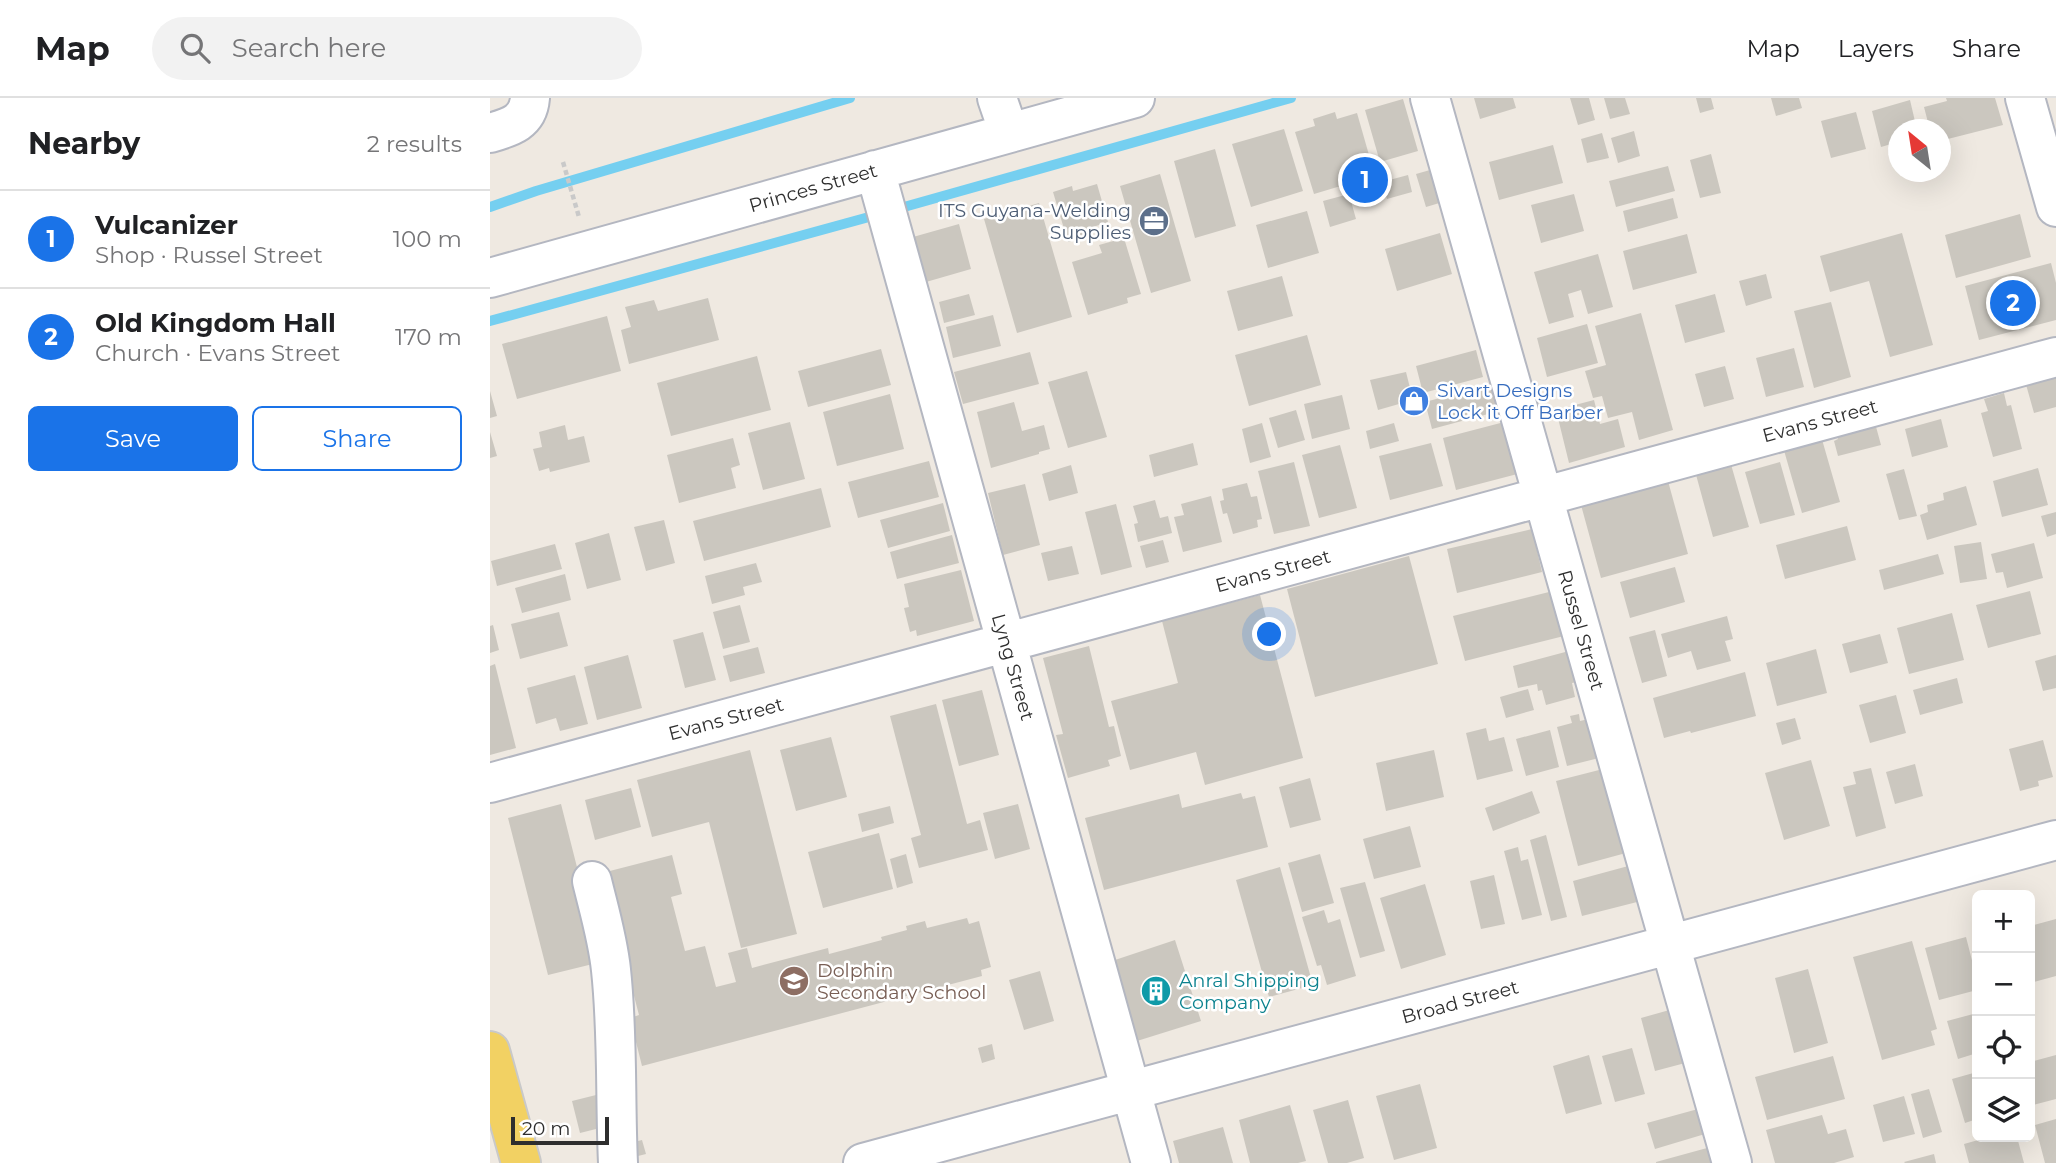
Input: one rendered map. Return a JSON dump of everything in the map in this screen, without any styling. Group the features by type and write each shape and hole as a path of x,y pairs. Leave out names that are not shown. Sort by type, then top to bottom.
{"main road":[{"path":"490,1051 521,1163"}],"street":[{"name":"Princes Street","path":"490,278 875,170 1003,116 1135,98"},
{"name":"Russel Street","path":"1430,98 1731,1163"},
{"path":"2025,98 2056,207"},
{"name":"Lyng Street","path":"875,170 1151,1163"},
{"name":"Evans Street","path":"490,783 2056,357"},
{"name":"Broad Street","path":"863,1163 2056,840"},
{"path":"592,881 611,968 617,1063 615,1098 618,1163"}],"path":[{"path":"563,162 575,204"}],"building":[{"path":"1474,98 1513,98 1516,108 1480,119"},
{"path":"1570,98 1589,98 1595,120 1578,125"},
{"path":"1604,98 1625,98 1630,114 1610,119"},
{"path":"1696,98 1711,98 1714,109 1700,113"},
{"path":"1771,98 1799,98 1802,108 1776,116"},
{"path":"1946,98 1995,98 2003,125 1951,138 1951,119 1927,119 1924,107 1947,101"},
{"path":"1403,99 1418,151 1380,162 1365,110"},
{"path":"1910,100 1914,119 1888,119 1888,145 1881,147 1872,111"},
{"path":"1335,112 1337,119 1357,113 1373,169 1352,175 1354,182 1314,194 1295,132 1315,126 1313,119"},
{"path":"1856,112 1866,149 1831,158 1821,121"},
{"path":"1284,129 1303,191 1251,207 1232,144"},
{"path":"1634,131 1640,156 1618,163 1611,138"},
{"path":"1602,133 1609,158 1587,163 1581,139"},
{"path":"1553,145 1563,183 1499,200 1489,162"},
{"path":"1215,149 1236,226 1195,238 1174,161"},
{"path":"1711,154 1721,193 1700,198 1690,160"},
{"path":"1444,166 1453,199 1426,207 1416,174"},
{"path":"1668,166 1675,191 1616,207 1609,181"},
{"path":"1160,174 1191,281 1151,293 1120,186"},
{"path":"1408,175 1412,192 1387,199 1382,182"},
{"path":"1097,184 1108,222 1087,229 1089,236 1068,242 1053,192 1072,186 1073,191"},
{"path":"1349,194 1356,219 1330,227 1323,201"},
{"path":"1574,194 1584,231 1541,243 1531,205"},
{"path":"1673,198 1678,218 1628,232 1623,211"},
{"path":"1039,203 1072,317 1017,333 984,219"},
{"path":"1307,211 1319,253 1268,268 1256,225"},
{"path":"2020,214 2031,257 1956,278 1945,235"},
{"path":"959,224 971,269 926,282 913,237"},
{"path":"1440,233 1452,274 1397,291 1385,249"},
{"path":"1902,233 1933,345 1890,357 1869,281 1830,292 1820,256"},
{"path":"1687,234 1697,273 1633,290 1623,251"},
{"path":"1124,238 1141,294 1127,298 1128,303 1088,315 1072,262 1102,253 1099,245"},
{"path":"1598,254 1613,307 1588,314 1581,290 1568,294 1574,317 1549,324 1534,272"},
{"path":"2051,263 2056,283 2056,320 1979,340 1965,286"},
{"path":"1766,274 1772,298 1746,306 1739,281"},
{"path":"1282,276 1293,316 1238,331 1227,291"},
{"path":"969,294 975,315 944,323 939,302"},
{"path":"1715,294 1725,332 1685,343 1675,305"},
{"path":"708,298 719,340 629,364 621,330 631,327 625,307 654,300 658,311"},
{"path":"1831,302 1851,377 1814,388 1794,311"},
{"path":"1641,313 1673,430 1639,440 1632,412 1608,418 1602,396 1593,398 1585,371 1606,365 1595,326"},
{"path":"993,315 1001,346 953,358 946,327"},
{"path":"607,316 621,371 517,399 502,344"},
{"path":"1587,324 1598,363 1547,377 1537,338"},
{"path":"1307,335 1321,385 1249,406 1235,355"},
{"path":"1794,348 1804,387 1766,397 1756,358"},
{"path":"881,349 891,385 808,407 798,371"},
{"path":"1476,350 1483,377 1423,393 1416,366"},
{"path":"1030,352 1039,384 963,404 954,372"},
{"path":"757,356 771,410 671,436 657,383"},
{"path":"1725,366 1734,399 1704,407 1695,374"},
{"path":"1087,371 1107,437 1068,448 1048,382"},
{"path":"1406,372 1413,400 1378,410 1370,380"},
{"path":"2056,372 2056,407 2034,413 2025,381"},
{"path":"1496,383 1503,410 1432,429 1425,402"},
{"path":"490,391 497,416 490,418"},
{"path":"2004,393 2007,406 2011,405 2022,449 1993,457 1981,413 1988,411 1984,399"},
{"path":"890,394 904,449 837,466 823,412"},
{"path":"1342,395 1350,429 1312,439 1304,404"},
{"path":"1594,400 1600,424 1618,419 1625,447 1569,463 1556,410"},
{"path":"1014,402 1022,431 1044,425 1050,449 991,468 977,412"},
{"path":"1296,410 1305,440 1278,448 1269,418"},
{"path":"1941,419 1948,447 1912,457 1905,429"},
{"path":"1512,420 1525,472 1456,490 1443,438"},
{"path":"790,422 805,479 763,490 748,433"},
{"path":"1262,423 1271,457 1250,463 1242,429"},
{"path":"1394,423 1399,441 1370,449 1366,431"},
{"path":"1875,423 1881,445 1838,456 1834,441 1838,439 1837,433"},
{"path":"565,425 568,440 584,436 590,462 550,472 549,468 539,471 533,449 542,447 539,432"},
{"path":"490,432 497,456 490,458"},
{"path":"1821,436 1840,502 1802,513 1783,447"},
{"path":"733,438 740,465 731,468 736,488 679,503 667,455"},
{"path":"1193,443 1198,465 1154,477 1149,455"},
{"path":"1431,443 1443,486 1390,500 1379,456"},
{"path":"1340,445 1357,508 1319,518 1302,455"},
{"path":"929,461 939,497 858,518 848,482"},
{"path":"1730,461 1749,527 1713,537 1695,471"},
{"path":"1294,462 1310,526 1274,534 1258,471"},
{"path":"1780,462 1795,515 1760,524 1745,472"},
{"path":"1071,465 1078,493 1049,501 1042,474"},
{"path":"2038,468 2048,505 2002,517 1993,481"},
{"path":"1904,469 1917,516 1899,520 1886,474"},
{"path":"1668,481 1688,554 1601,578 1581,505"},
{"path":"1247,483 1251,497 1257,496 1262,519 1257,520 1258,527 1233,534 1227,513 1223,514 1220,501 1224,500 1222,489"},
{"path":"1025,484 1040,545 1003,555 988,493"},
{"path":"1966,486 1977,525 1927,540 1920,515 1928,512 1927,505 1944,500 1943,493"},
{"path":"821,488 831,527 704,561 693,521"},
{"path":"1211,496 1222,542 1183,552 1174,517 1184,515 1181,504"},
{"path":"1155,500 1160,518 1168,516 1172,533 1138,542 1134,524 1138,523 1133,506"},
{"path":"943,503 950,531 888,548 880,520"},
{"path":"1116,504 1132,567 1101,575 1085,512"},
{"path":"2056,512 2056,534 2047,537 2041,516"},
{"path":"664,520 675,563 646,571 634,527"},
{"path":"1847,526 1856,560 1785,579 1776,545"},
{"path":"1532,529 1542,572 1457,593 1447,549"},
{"path":"609,533 621,580 587,589 575,543"},
{"path":"952,535 959,563 897,579 890,552"},
{"path":"1163,540 1169,562 1146,568 1140,546"},
{"path":"1981,542 1987,579 1960,583 1954,546"},
{"path":"2034,543 2043,578 2007,588 2003,572 1996,573 1991,554"},
{"path":"555,544 562,569 497,586 491,561"},
{"path":"1072,546 1079,574 1048,581 1041,553"},
{"path":"1938,554 1944,574 1884,590 1879,570"},
{"path":"1409,556 1438,664 1315,697 1287,589"},
{"path":"756,563 762,582 743,587 745,595 712,604 705,576"},
{"path":"1675,567 1685,602 1630,618 1620,582"},
{"path":"961,570 974,621 917,636 916,630 910,632 904,608 909,607 904,584"},
{"path":"565,574 571,600 522,613 515,588"},
{"path":"1553,591 1564,636 1465,661 1453,616"},
{"path":"2030,591 2041,634 1988,648 1976,605"},
{"path":"1260,595 1303,758 1205,785 1196,752 1130,770 1111,701 1178,683 1162,621"},
{"path":"740,605 750,642 723,649 713,612"},
{"path":"559,612 568,646 520,659 511,624"},
{"path":"1952,613 1964,660 1909,674 1897,628"},
{"path":"1727,616 1733,639 1725,641 1731,661 1697,670 1691,651 1668,658 1661,634"},
{"path":"493,625 499,650 490,653 490,626"},
{"path":"1655,630 1667,676 1642,683 1629,637"},
{"path":"703,632 716,680 685,688 673,640"},
{"path":"1880,634 1888,663 1850,673 1842,644"},
{"path":"1089,646 1109,727 1114,726 1121,756 1108,760 1110,766 1068,778 1056,735 1063,734 1043,658"},
{"path":"758,647 765,673 730,682 723,656"},
{"path":"1816,649 1827,693 1777,706 1766,663"},
{"path":"1569,651 1577,682 1572,683 1575,697 1546,705 1542,690 1538,691 1537,684 1518,688 1513,666"},
{"path":"628,655 642,708 597,720 584,667"},
{"path":"2056,655 2056,688 2043,691 2035,661"},
{"path":"495,664 516,748 490,755 490,666"},
{"path":"1745,672 1756,716 1664,738 1653,698"},
{"path":"575,675 588,724 560,731 556,718 536,724 527,688"},
{"path":"1957,678 1963,703 1920,715 1913,690"},
{"path":"1528,689 1534,710 1506,718 1500,697"},
{"path":"982,690 999,755 959,766 942,700"},
{"path":"1896,695 1906,733 1870,743 1859,705"},
{"path":"936,704 967,824 980,820 988,850 919,868 911,838 921,835 890,716"},
{"path":"1579,714 1580,721 1593,718 1603,757 1567,766 1557,727 1572,723 1570,716"},
{"path":"1795,718 1801,739 1782,745 1776,723"},
{"path":"1486,728 1489,741 1504,737 1513,771 1477,780 1466,733"},
{"path":"1550,730 1559,767 1526,776 1516,739"},
{"path":"831,737 847,797 796,811 780,750"},
{"path":"2043,740 2053,777 2038,781 2039,786 2020,791 2009,749"},
{"path":"750,750 797,934 741,948 709,822 652,837 637,780"},
{"path":"1434,750 1444,797 1386,811 1376,763"},
{"path":"1811,760 1830,826 1784,840 1765,773"},
{"path":"1915,764 1923,796 1895,804 1886,772"},
{"path":"1871,768 1886,828 1856,837 1843,787 1856,784 1853,772"},
{"path":"1603,769 1626,853 1578,866 1556,781"},
{"path":"1310,778 1321,820 1290,828 1279,787"},
{"path":"631,788 641,827 595,840 585,800"},
{"path":"1532,791 1540,813 1493,831 1485,808"},
{"path":"1241,793 1243,799 1255,796 1268,847 1104,890 1085,818 1179,794 1182,808"},
{"path":"561,804 601,962 548,975 508,818"},
{"path":"1018,804 1030,849 995,859 983,813"},
{"path":"890,806 894,823 862,832 858,814"},
{"path":"1410,826 1421,867 1374,879 1363,839"},
{"path":"879,833 893,889 823,908 808,852"},
{"path":"1546,835 1567,917 1551,921 1530,840"},
{"path":"1518,847 1521,861 1528,859 1542,915 1522,920 1504,851"},
{"path":"906,854 913,883 897,888 890,859"},
{"path":"1320,854 1334,903 1302,912 1288,863"},
{"path":"672,855 682,894 671,897 685,951 705,946 716,987 736,982 728,953 747,948 752,968 828,948 829,954 882,940 881,937 907,930 906,926 925,921 927,928 967,918 969,924 979,921 991,967 981,970 982,976 642,1066 630,1018 639,1015 602,873"},
{"path":"1632,865 1641,901 1582,916 1573,881"},
{"path":"1280,867 1313,985 1269,997 1236,880"},
{"path":"1494,875 1505,924 1481,929 1470,881"},
{"path":"1365,882 1385,951 1360,958 1340,888"},
{"path":"1425,884 1446,955 1401,969 1380,898"},
{"path":"1324,910 1328,923 1340,919 1356,976 1327,985 1321,965 1317,966 1302,917"},
{"path":"2056,919 2056,976 2035,982 2035,953 2035,925"},
{"path":"1966,937 1972,960 1972,991 1939,1000 1925,948"},
{"name":"Anral Shipping Company","path":"1175,940 1201,1021 1137,1041 1112,961"},
{"path":"1912,941 1937,1029 1931,1031 1935,1045 1882,1060 1853,957"},
{"path":"1808,969 1828,1043 1794,1053 1775,978"},
{"path":"1040,971 1054,1021 1024,1030 1009,980"},
{"path":"1673,1009 1689,1062 1655,1071 1641,1018"},
{"path":"1972,1014 1972,1055 1958,1059 1947,1021"},
{"path":"992,1044 995,1059 982,1063 978,1048"},
{"path":"1632,1048 1645,1094 1615,1102 1602,1056"},
{"path":"1589,1055 1602,1104 1566,1114 1553,1066"},
{"path":"2056,1055 2056,1099 2035,1104 2035,1079 2035,1061"},
{"path":"1833,1056 1845,1099 1767,1120 1755,1077"},
{"path":"1972,1073 1972,1121 1965,1123 1952,1079"},
{"path":"1420,1084 1437,1148 1394,1160 1376,1096"},
{"path":"1929,1089 1942,1132 1923,1138 1911,1094"},
{"path":"596,1095 604,1127 580,1133 572,1101"},
{"path":"1904,1096 1915,1134 1883,1142 1873,1105"},
{"path":"1348,1100 1364,1158 1347,1163 1328,1163 1313,1110"},
{"path":"1290,1105 1306,1161 1250,1163 1239,1120"},
{"path":"1698,1109 1705,1134 1655,1149 1647,1123"},
{"path":"1822,1115 1828,1134 1846,1129 1854,1157 1834,1163 1775,1163 1766,1130"},
{"path":"2056,1119 2056,1163 2045,1163 2035,1125"},
{"path":"1223,1127 1233,1163 1179,1163 1173,1141"},
{"path":"642,1140 646,1154 634,1157 630,1143"},
{"path":"2018,1142 2024,1163 1969,1163 1964,1144"},
{"path":"1707,1148 1712,1163 1656,1163 1656,1162"},
{"path":"1934,1154 1936,1163 1904,1162"}],"waterway":[{"path":"490,207 850,98"},
{"path":"904,207 1291,98"},
{"path":"490,321 869,217"}],"place":[{"name":"Vulcanizer","path":"1365,180"},
{"name":"ITS Guyana-Welding Supplies","path":"1154,221"},
{"name":"Old Kingdom Hall","path":"2013,303"},
{"name":"Sivart Designs Lock it Off Barber","path":"1414,401"},
{"name":"Dolphin Secondary School","path":"794,981"},
{"name":"Anral Shipping Company","path":"1156,991"}]}
